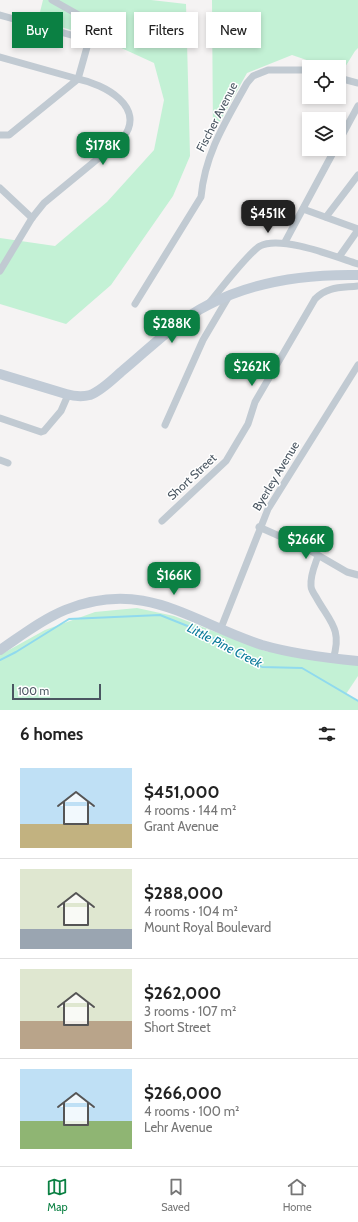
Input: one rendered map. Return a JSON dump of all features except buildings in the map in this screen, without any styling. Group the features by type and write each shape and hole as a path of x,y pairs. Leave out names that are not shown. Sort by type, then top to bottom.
{"main road":[{"path":"0,374 68,395 84,396 98,391 171,331 207,305 261,285 292,278 358,275"},
{"path":"0,650 54,615 76,606 103,600 134,600 163,605 221,628 244,639 274,648 333,659 358,661"}],"street":[{"path":"52,0 72,12"},
{"path":"0,14 71,35"},
{"path":"0,135 9,135 78,79 87,48"},
{"path":"0,57 92,82 106,88 126,106 130,118 130,129 123,138 44,203 32,218 0,271"},
{"name":"Fischer Avenue","path":"135,304 201,197 203,176 209,155 247,83 253,76 268,70 302,70"},
{"path":"346,80 358,83"},
{"path":"346,129 358,106"},
{"path":"285,242 331,156"},
{"path":"326,217 358,175"},
{"path":"0,188 32,218"},
{"path":"303,209 358,230 338,257"},
{"path":"207,305 251,255 261,246 272,243 285,242 358,264"},
{"name":"Short Street","path":"162,521 226,461 248,424 255,402 315,299 322,292 330,289 358,286"},
{"path":"164,425 203,340 229,296"},
{"name":"Byerley Avenue","path":"221,628 259,527 268,509 358,366"},
{"path":"0,418 41,432 44,431 61,411 68,395"},
{"path":"0,460 8,463"},
{"path":"259,527 304,547 347,572 358,575"},
{"path":"318,556 312,572 311,586 329,616 336,632 337,647 333,659"}],"green space":[{"path":"43,0 151,0 186,4 186,12 134,12 134,48 187,48 190,156 173,196 111,285 66,324 0,304 0,238 55,246 107,202 154,150 164,100 154,63 121,48 126,48 126,12 71,12 71,30 63,28 63,12 40,12"},
{"path":"212,0 358,0 358,48 346,66 346,60 307,60 292,55 247,73 213,134 212,48 261,48 261,12 212,12"},
{"path":"137,608 174,616 265,651 358,664 358,676 346,694 358,702 358,710 0,710 0,655 45,630 95,612"}],"waterway":[{"name":"Little Pine Creek","path":"0,660 16,652 69,619 160,615 205,633 262,667 302,668 358,701"}]}
